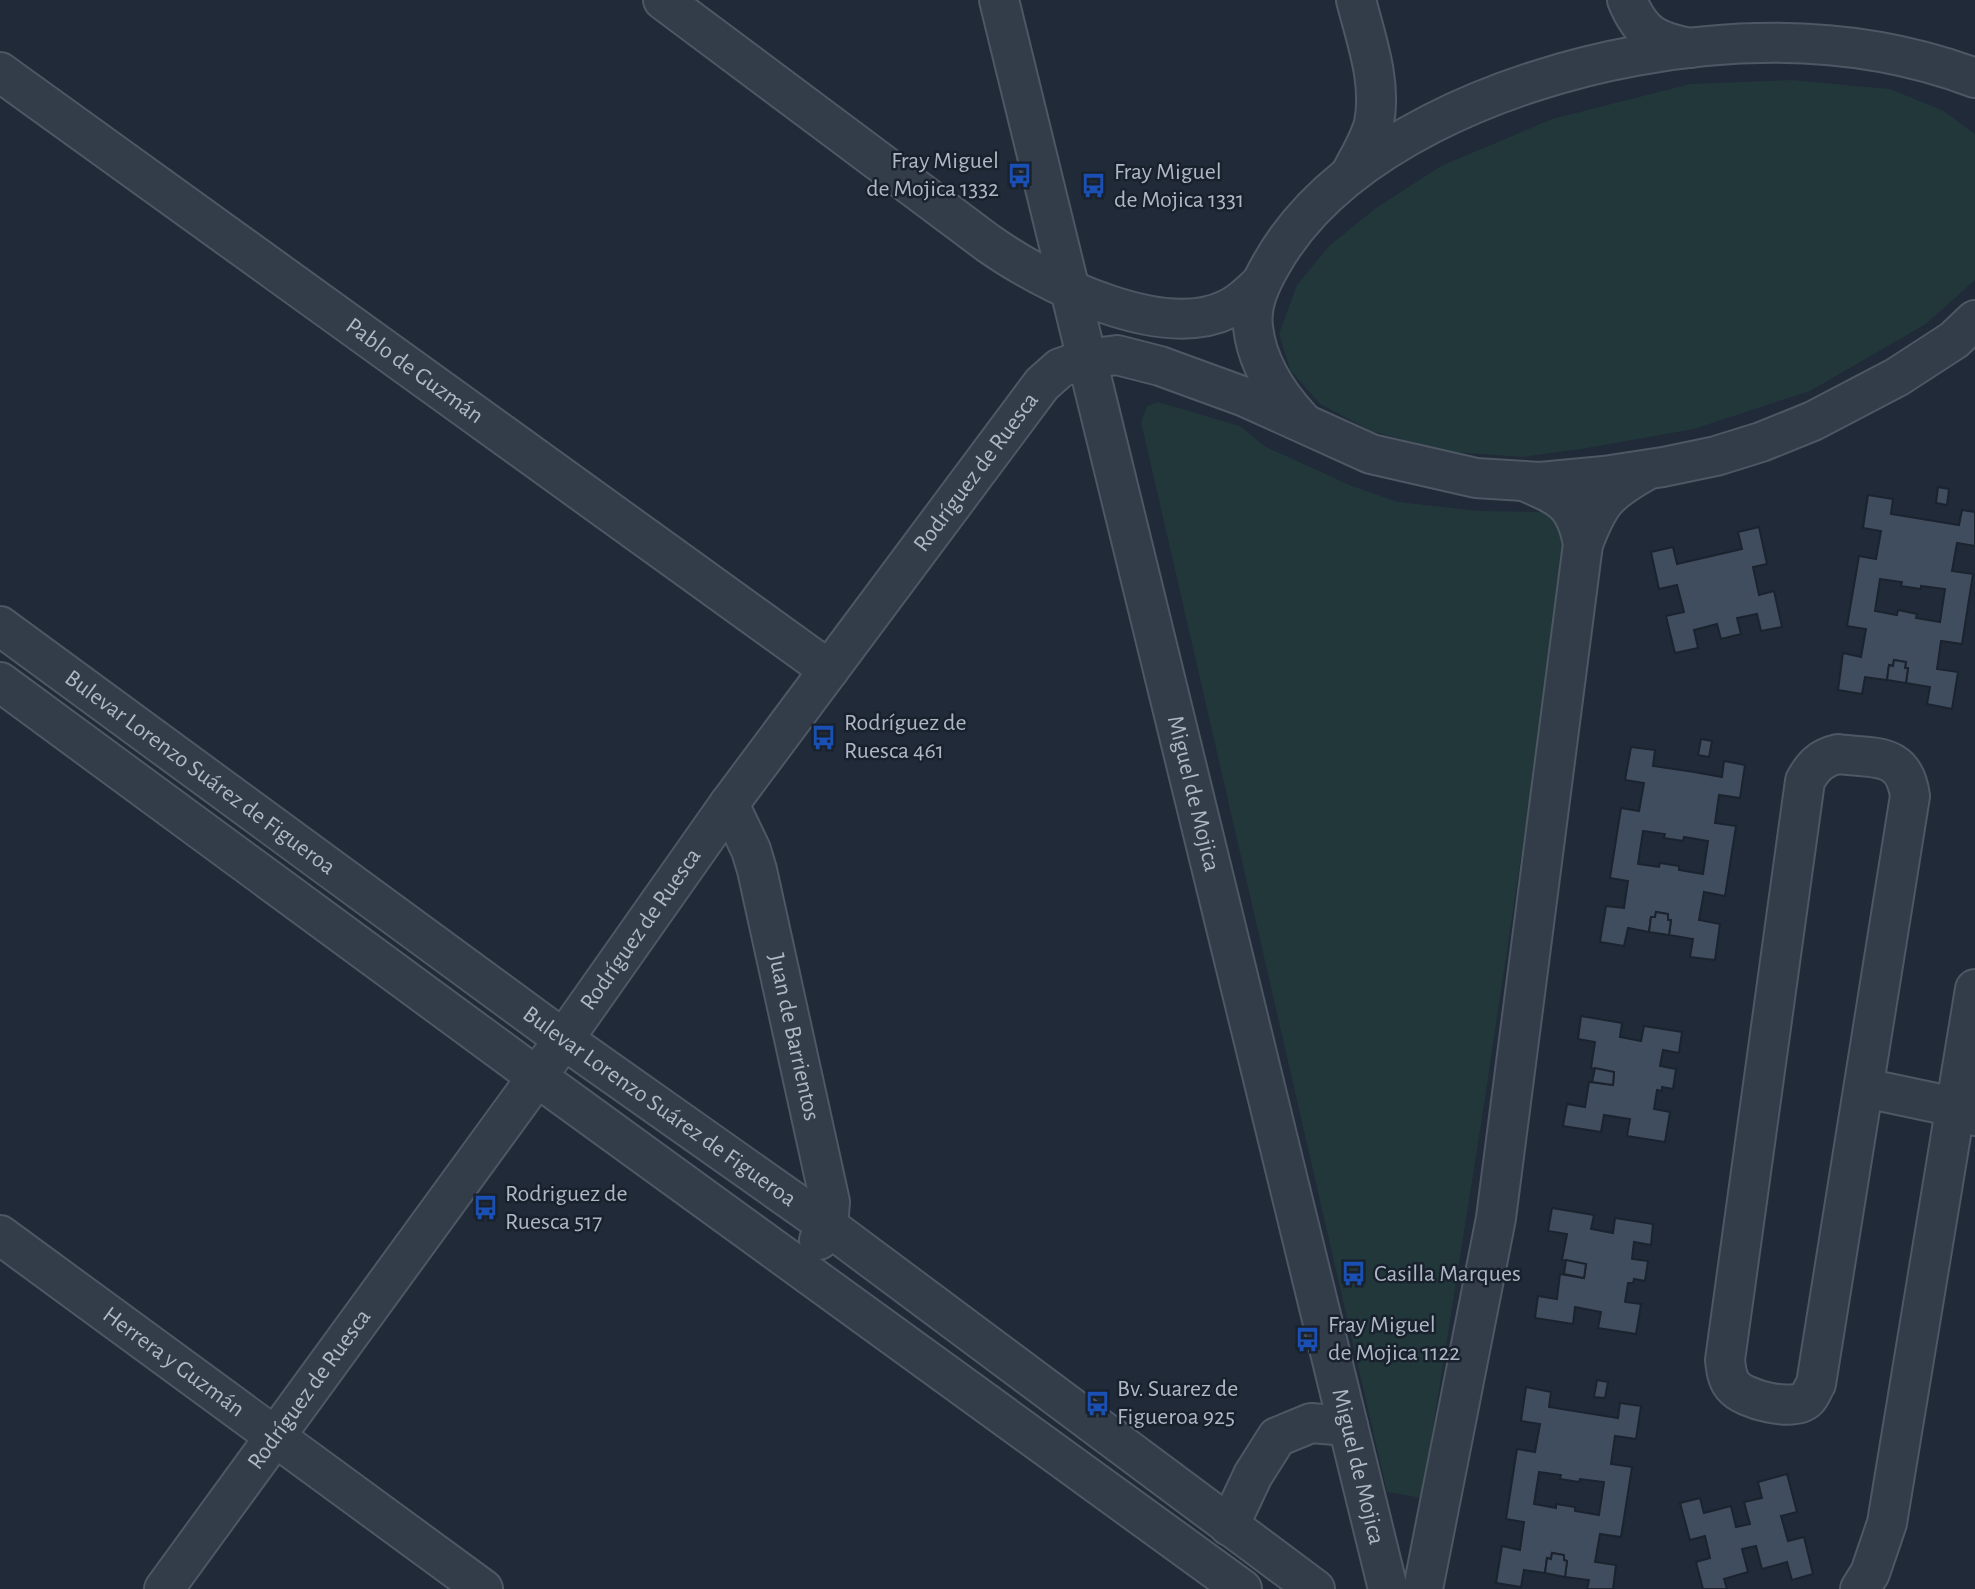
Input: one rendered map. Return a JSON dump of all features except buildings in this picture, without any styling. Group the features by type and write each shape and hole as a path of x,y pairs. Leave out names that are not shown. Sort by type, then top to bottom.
{"street":[{"path":"663,0 1007,257 1042,277 1139,314 1173,319 1226,310 1243,300 1261,283"},
{"name":"Miguel de Mojica","path":"999,0 1388,1589"},
{"path":"1350,176 1374,125 1376,103 1374,75 1356,0"},
{"path":"1626,0 1633,15 1658,40 1692,48"},
{"path":"1587,66 1609,42 1626,0"},
{"path":"1304,424 1282,399 1259,355 1253,326 1255,303 1261,283 1285,241 1319,201 1409,135 1516,88 1587,66 1692,48 1801,42 1860,47 1942,65 1975,78"},
{"name":"Pablo de Guzmán","path":"0,72 829,670"},
{"path":"1374,75 1387,98 1404,109 1425,112 1465,109"},
{"path":"1524,481 1604,476 1649,469 1716,456 1761,442 1813,421 1897,377 1968,333"},
{"name":"Rodríguez de Ruesca","path":"164,1589 537,1077 729,804 1042,384 1060,368 1086,359 1117,355 1160,366 1245,397 1371,454 1476,478 1524,481"},
{"path":"1423,1589 1496,1218 1583,544 1604,499 1620,485 1649,469"},
{"path":"1524,481 1556,495 1572,511 1579,523 1583,544"},
{"name":"Bulevar Lorenzo Suárez de Figueroa","path":"0,626 563,1039 828,1226 1315,1589"},
{"name":"Bulevar Lorenzo Suárez de Figueroa","path":"0,682 537,1077 1242,1589"},
{"path":"1838,754 1891,761 1903,770 1910,796 1865,1088 1816,1384 1806,1400 1793,1405 1746,1397 1734,1386 1727,1374 1725,1360 1805,781 1817,763 1838,754"},
{"name":"Juan de Barrientos","path":"729,804 751,849 757,870 830,1202 828,1226"},
{"path":"1860,1589 1870,1573 1887,1523 1965,1112 1975,989"},
{"path":"1865,1088 1965,1112"},
{"path":"800,1268 828,1226"},
{"name":"Herrera y Guzmán","path":"0,1235 483,1589"},
{"path":"1228,1525 1253,1475 1277,1437 1311,1423 1348,1426"}],"green space":[{"path":"1791,80 1890,89 1944,111 1975,134 1975,280 1926,324 1810,391 1694,429 1523,457 1450,452 1371,431 1320,404 1290,370 1279,334 1297,285 1330,245 1376,208 1441,166 1552,119 1690,84"},
{"path":"1158,402 1240,426 1266,447 1352,486 1398,502 1559,516 1569,535 1422,1498 1387,1492 1141,422 1147,406"}],"place":[{"name":"Fray Miguel de Mojica 1332","path":"1019,175"},
{"name":"Fray Miguel de Mojica 1331","path":"1094,186"},
{"name":"Rodríguez de Ruesca 461","path":"824,737"},
{"name":"Rodriguez de Ruesca 517","path":"485,1208"},
{"name":"Casilla Marques","path":"1354,1274"},
{"name":"Fray Miguel de Mojica 1122","path":"1308,1339"},
{"name":"Bv. Suarez de Figueroa 925","path":"1097,1403"}]}
